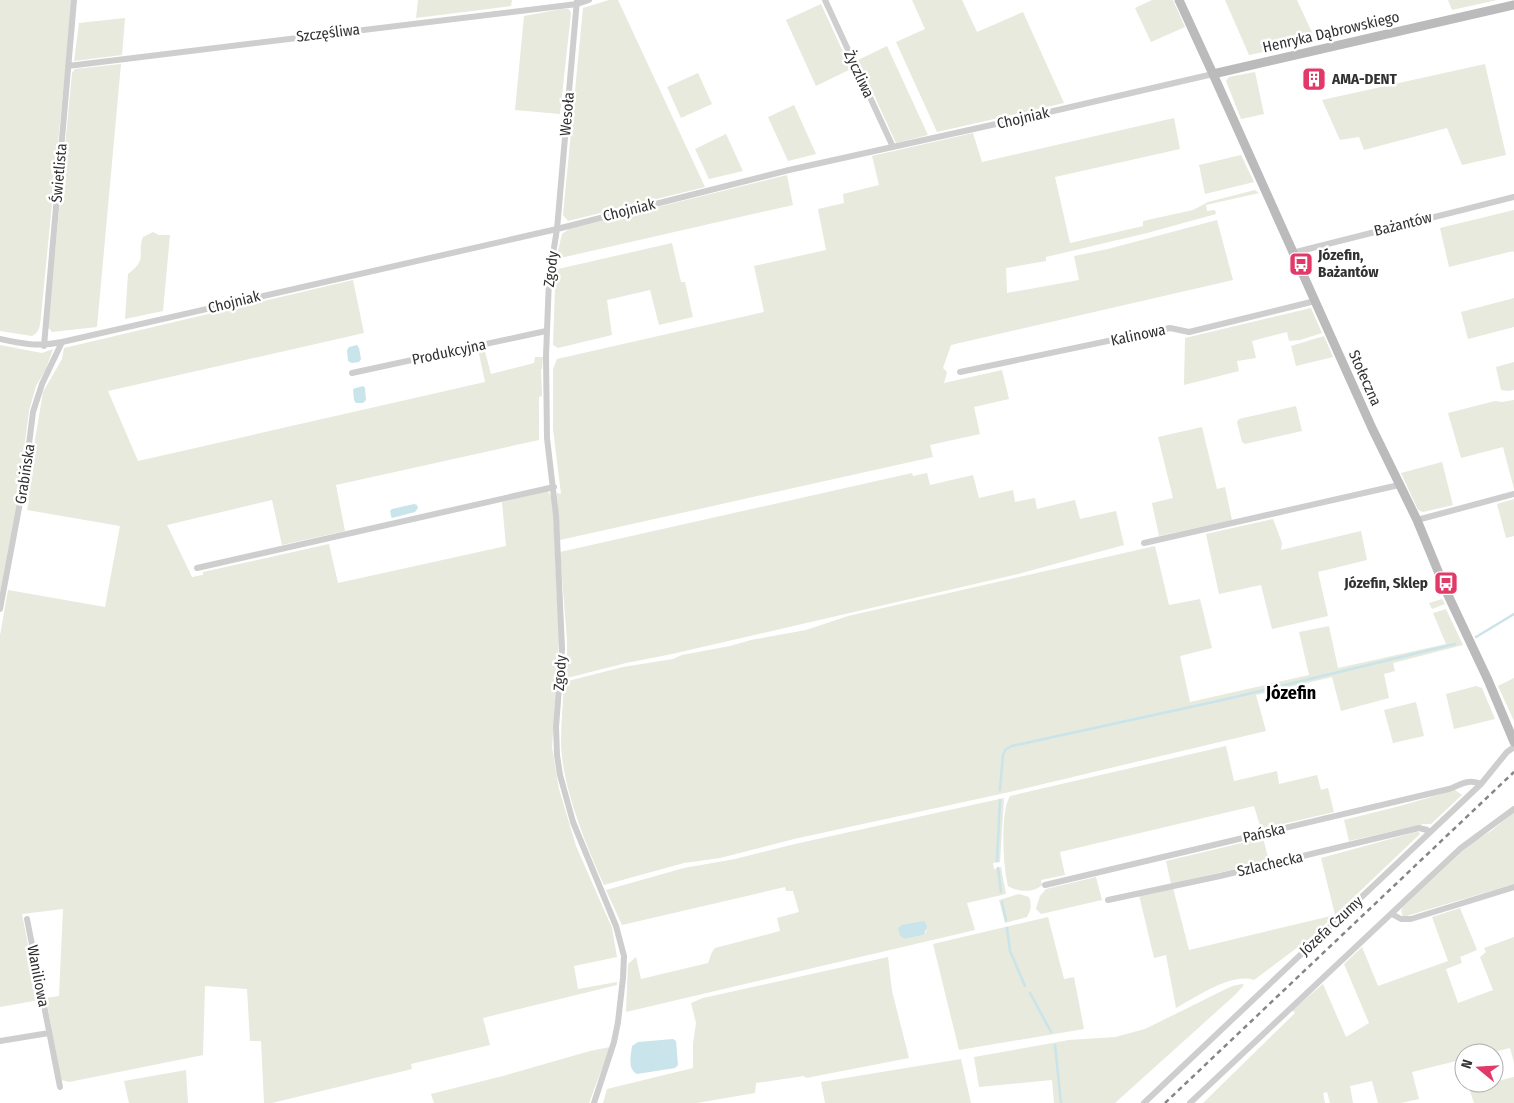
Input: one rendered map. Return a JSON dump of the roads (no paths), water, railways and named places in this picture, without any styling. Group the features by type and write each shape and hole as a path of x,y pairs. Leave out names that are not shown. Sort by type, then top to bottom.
{"street":[{"name":"Świetlista","path":"44,346 74,0"},
{"name":"Szczęśliwa","path":"68,66 589,0"},
{"name":"Życzliwa","path":"825,0 893,147"},
{"name":"Stołeczna","path":"1179,0 1372,428 1417,520 1447,594 1511,727 1514,742"},
{"name":"Wesoła","path":"557,228 577,2"},
{"name":"Henryka Dąbrowskiego","path":"1214,74 1514,6"},
{"name":"Chojniak","path":"0,339 26,345 44,346 557,228 781,172 1214,74"},
{"name":"Bażantów","path":"1292,253 1514,197"},
{"name":"Zgody","path":"557,228 548,279 546,331 547,438 554,486 562,648 556,727 557,755 560,774 574,822 616,926 624,956 618,1022 614,1042 594,1103"},
{"name":"Kalinowa","path":"960,372 1170,328 1189,332 1315,301"},
{"name":"Produkcyjna","path":"352,373 546,331"},
{"name":"Grabińska","path":"0,609 25,476 34,412 42,384 62,342"},
{"path":"1144,543 1400,485"},
{"path":"197,568 554,486"},
{"path":"1417,520 1514,494"},
{"name":"Józefa Czumy","path":"1144,1103 1481,784 1507,752 1514,747"},
{"name":"Pańska","path":"1045,885 1449,789 1468,781 1481,784"},
{"path":"1190,1103 1461,848 1514,809"},
{"name":"Szlachecka","path":"1108,900 1220,876 1419,828 1430,832"},
{"path":"1392,914 1401,919 1411,919 1514,887"},
{"name":"Waniliowa","path":"27,919 60,1087"},
{"path":"0,1041 49,1033"}],"water":[{"path":"357,345 361,359 359,362 352,363 348,361 347,350 349,347"},
{"path":"363,386 365,388 366,400 363,403 356,403 353,389"},
{"path":"414,504 418,508 415,512 392,518 390,511 392,509"},
{"path":"924,921 927,926 924,935 904,939 900,936 898,928 902,925"},
{"path":"673,1039 676,1041 678,1065 675,1068 637,1074 634,1072 630,1062 632,1046 638,1042"}],"waterway":[{"path":"1476,637 1514,614"},
{"path":"1000,790 1003,755 1006,749 1012,746 1227,699 1455,644"},
{"path":"997,861 1000,800"},
{"path":"998,868 1001,892"},
{"path":"1002,902 1006,920"},
{"path":"1007,928 1010,951 1025,986"},
{"path":"1030,993 1051,1032"},
{"path":"1055,1045 1061,1103"}],"railway":[{"path":"1165,1103 1514,772"}],"place":[{"name":"AMA-DENT","path":"1314,79"},
{"name":"Józefin, Bażantów","path":"1301,264"},
{"name":"Józefin, Sklep","path":"1446,583"}],"district":[{"name":"Józefin","path":"1291,693"}]}
